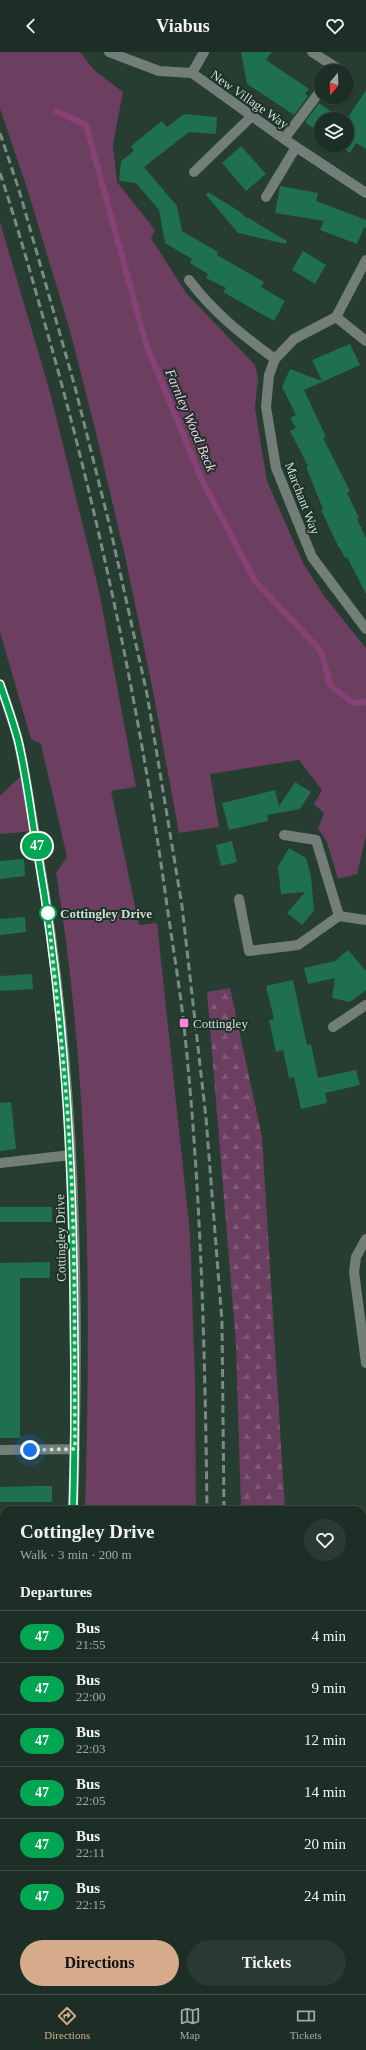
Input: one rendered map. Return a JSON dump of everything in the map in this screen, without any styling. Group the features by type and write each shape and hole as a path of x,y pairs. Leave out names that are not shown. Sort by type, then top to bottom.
{"street":[{"name":"New Village Way","path":"109,52 159,71 192,73 284,139 366,194"},
{"path":"192,73 204,52"},
{"path":"312,52 331,64"},
{"path":"284,139 314,99"},
{"path":"194,172 252,116"},
{"path":"266,197 296,147"},
{"path":"366,260 336,317 366,340"},
{"path":"189,280 207,304 275,359"},
{"name":"Marchant Way","path":"336,317 294,339 275,359 269,375 266,407 276,468 312,557 366,629"},
{"name":"Cottingley Drive","path":"0,684 18,739 51,931 62,1034 71,1155 74,1258 75,1449 73,1506"},
{"path":"0,708 11,718"},
{"path":"284,836 316,840 339,916"},
{"path":"239,899 249,951 298,945 339,916 366,920"},
{"path":"333,1027 366,1005"},
{"path":"0,1164 71,1155"},
{"path":"366,1239 356,1257 354,1272 366,1364"},
{"path":"0,1450 75,1449"}],"green space":[{"path":"0,52 80,52 94,70 123,92 113,145 117,182 155,230 151,238 186,293 255,365 258,379 255,408 267,481 303,563 324,596 366,648 366,835 357,874 338,879 327,842 318,829 324,813 314,804 322,790 299,760 210,774 219,827 179,833 153,691 125,556 96,433 70,331 27,188 0,109"},
{"path":"0,222 50,392 99,591 136,787 111,791 139,925 157,923 190,1233 195,1381 196,1506 85,1506 88,1350 86,1190 76,1031 56,873 67,857 41,744 31,739 0,632"},
{"path":"24,773 34,831 0,834 0,796"},
{"path":"230,988 262,1137 285,1506 241,1506 236,1344 207,992"}],"building":[{"path":"241,52 272,52 266,60 309,89 305,94 308,96 294,115 247,84"},
{"path":"366,90 366,149 356,143 354,146 354,112 352,112"},
{"path":"318,104 332,112 314,112 314,128 305,122"},
{"path":"184,114 217,117 216,134 189,132 144,167 177,206 182,231 218,252 217,255 264,282 261,287 285,301 274,321 223,292 226,288 206,278 208,274 190,263 192,259 165,243 159,210 136,183 119,181 121,161 134,151 131,146 162,121 167,127"},
{"path":"241,146 266,174 246,191 222,163"},
{"path":"280,186 318,193 316,201 366,220 366,228 364,227 357,244 320,230 324,221 275,213"},
{"path":"208,192 242,213 245,217 287,241 286,244 238,233 206,195"},
{"path":"303,251 326,265 315,284 292,270"},
{"path":"350,344 360,365 304,390 326,437 323,438 350,491 347,493 359,518 357,519 366,538 366,594 347,557 345,558 339,548 321,510 323,509 306,467 308,466 290,431 296,428 290,418 296,415 282,387 290,369 322,381 312,360"},
{"path":"295,782 311,792 300,809 267,815 268,821 229,830 222,803 275,790 279,806"},
{"path":"232,841 237,862 221,866 216,845"},
{"path":"289,848 306,858 311,876 314,911 302,925 287,913 305,892 281,894 278,867"},
{"path":"24,859 25,876 0,879 0,861"},
{"path":"25,917 26,932 0,935 0,919"},
{"path":"348,950 366,971 366,990 350,1002 332,998 335,978 308,984 304,968 335,961"},
{"path":"32,974 33,989 0,991 0,976"},
{"path":"293,980 307,1045 311,1044 318,1078 356,1070 360,1085 325,1093 327,1103 301,1109 294,1077 289,1078 283,1050 276,1052 269,1020 274,1019 266,986"},
{"path":"11,1102 16,1149 0,1151 0,1103"},
{"path":"0,1207 52,1207 52,1222 0,1222"},
{"path":"50,1262 50,1278 20,1278 20,1438 0,1438 0,1263"},
{"path":"52,1486 52,1502 0,1502 0,1487"}],"waterway":[{"name":"Farnley Wood Beck","path":"56,111 86,125 146,344 201,478 255,581 321,651 330,685 353,703 366,702"}],"railway":[{"path":"0,133 19,190 75,387 110,527 147,694 182,906 206,1118 222,1322 224,1506"},
{"path":"0,173 26,258 80,454 128,671 154,817 182,1009 190,1086 201,1268 207,1506"}],"bus line":[{"name":"47","path":"0,684 18,739 41,869 51,931 63,1046 71,1155 74,1258 75,1449 73,1506"}],"place":[{"name":"Cottingley Drive","path":"48,913"},
{"name":"Cottingley","path":"184,1023"}],"route":[{"path":"30,1450 75,1449 74,1258 71,1155 60,1018 48,913"}]}
